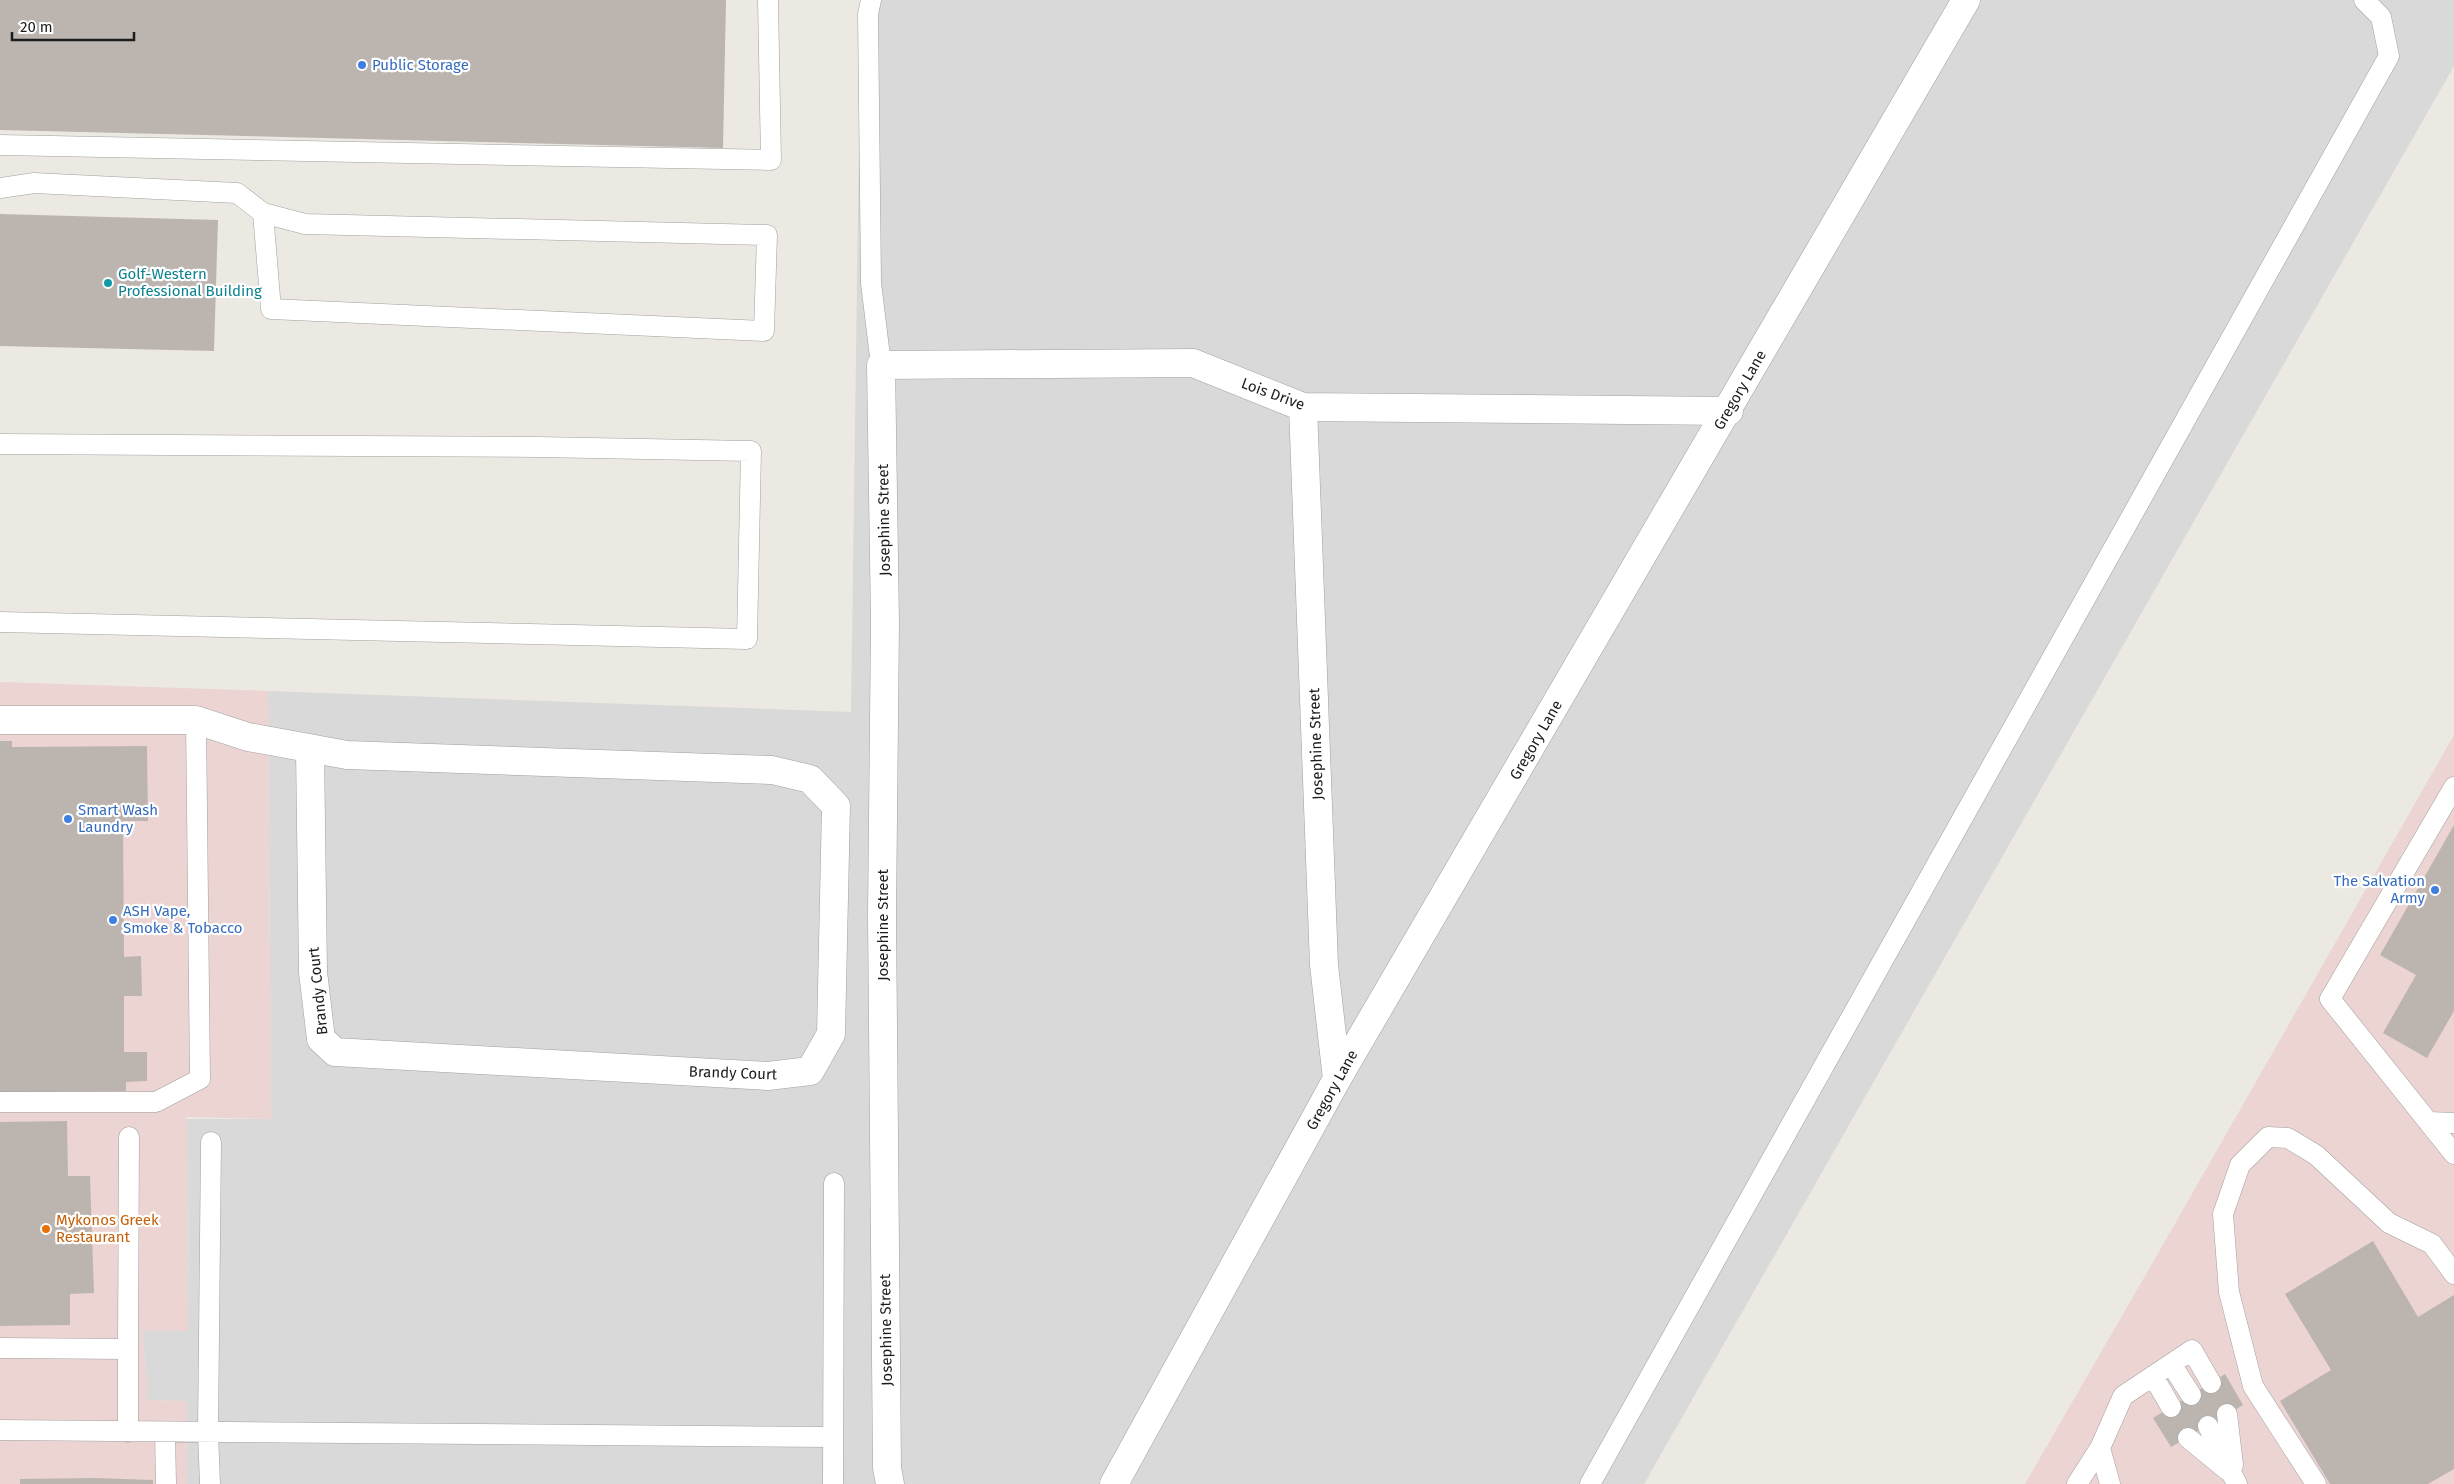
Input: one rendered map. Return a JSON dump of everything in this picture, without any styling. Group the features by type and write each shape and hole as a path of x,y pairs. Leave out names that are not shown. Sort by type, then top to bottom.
{"street":[{"name":"Gregory Lane","path":"1114,1484 1337,1079 1966,0"},
{"name":"Lois Drive","path":"881,365 1192,363 1303,407 1728,411"},
{"name":"Josephine Street","path":"881,365 885,623 882,915 887,1468 890,1484"},
{"name":"Josephine Street","path":"1303,407 1324,965 1337,1079"},
{"name":"Brandy Court","path":"0,720 196,720 248,737 347,755 772,770 810,779 836,806 831,1034 810,1071 768,1076 335,1052 321,1039 313,972 310,749"}],"lane":[{"path":"0,145 771,160 768,0"},
{"path":"871,0 868,14 871,283 881,365"},
{"path":"1590,1484 2389,56 2381,17 2364,0"},
{"path":"0,188 34,183 237,193 263,213 305,224 767,236 764,331 271,309 263,213"},
{"path":"0,444 538,447 751,451 747,639 0,622"},
{"path":"0,1102 156,1102 200,1079 196,720"},
{"path":"2454,788 2330,999 2454,1154"},
{"path":"2429,1122 2454,1123"},
{"path":"128,1432 129,1137"},
{"path":"2316,1484 2253,1386 2229,1292 2223,1214 2240,1165 2268,1137 2288,1138 2316,1155 2389,1223 2432,1244 2454,1274"},
{"path":"210,1484 208,1433 211,1142"},
{"path":"833,1484 834,1182"},
{"path":"0,1348 128,1348"},
{"path":"2078,1484 2100,1448 2123,1396 2192,1350 2211,1383"},
{"path":"2172,1364 2191,1395"},
{"path":"2154,1376 2171,1407"},
{"path":"2227,1414 2236,1480"},
{"path":"2208,1426 2236,1480"},
{"path":"0,1430 832,1437"},
{"path":"165,1432 166,1484"},
{"path":"2188,1438 2236,1480"},
{"path":"2100,1448 2110,1484"}],"shaded area":[{"path":"861,0 2454,0 2454,66 1644,1484 187,1484 186,1401 146,1400 147,1382 142,1331 188,1331 187,1119 271,1119 268,691 851,712"},
{"path":"0,682 268,691 271,1119 187,1117 188,1331 142,1331 147,1382 146,1400 186,1401 187,1484 0,1484"},
{"path":"2454,735 2454,1484 2025,1484 2156,1257"}],"building":[{"name":"Public Storage","path":"0,0 726,0 723,148 0,130"},
{"name":"Golf-Western Professional Building","path":"0,214 218,220 214,351 0,346"},
{"path":"0,741 12,741 12,747 147,746 148,821 123,821 124,957 141,956 142,996 124,996 124,1052 147,1052 147,1081 126,1082 126,1091 0,1092"},
{"name":"The Salvation Army","path":"2454,825 2454,1011 2427,1058 2383,1033 2416,975 2380,955"},
{"name":"Mykonos Greek Restaurant","path":"67,1121 68,1176 90,1176 94,1293 70,1294 70,1325 0,1326 0,1122"},
{"path":"2373,1241 2418,1317 2454,1295 2454,1469 2428,1484 2330,1484 2280,1401 2331,1370 2285,1294"},
{"path":"2225,1374 2243,1405 2171,1447 2153,1418"},
{"path":"95,1478 153,1480 153,1484 20,1484 20,1479"}],"place":[{"name":"Public Storage","path":"362,65"},
{"name":"Golf-Western Professional Building","path":"108,283"},
{"name":"Smart Wash Laundry","path":"68,819"},
{"name":"The Salvation Army","path":"2435,890"},
{"name":"ASH Vape, Smoke & Tobacco","path":"113,920"},
{"name":"Mykonos Greek Restaurant","path":"46,1229"}]}
